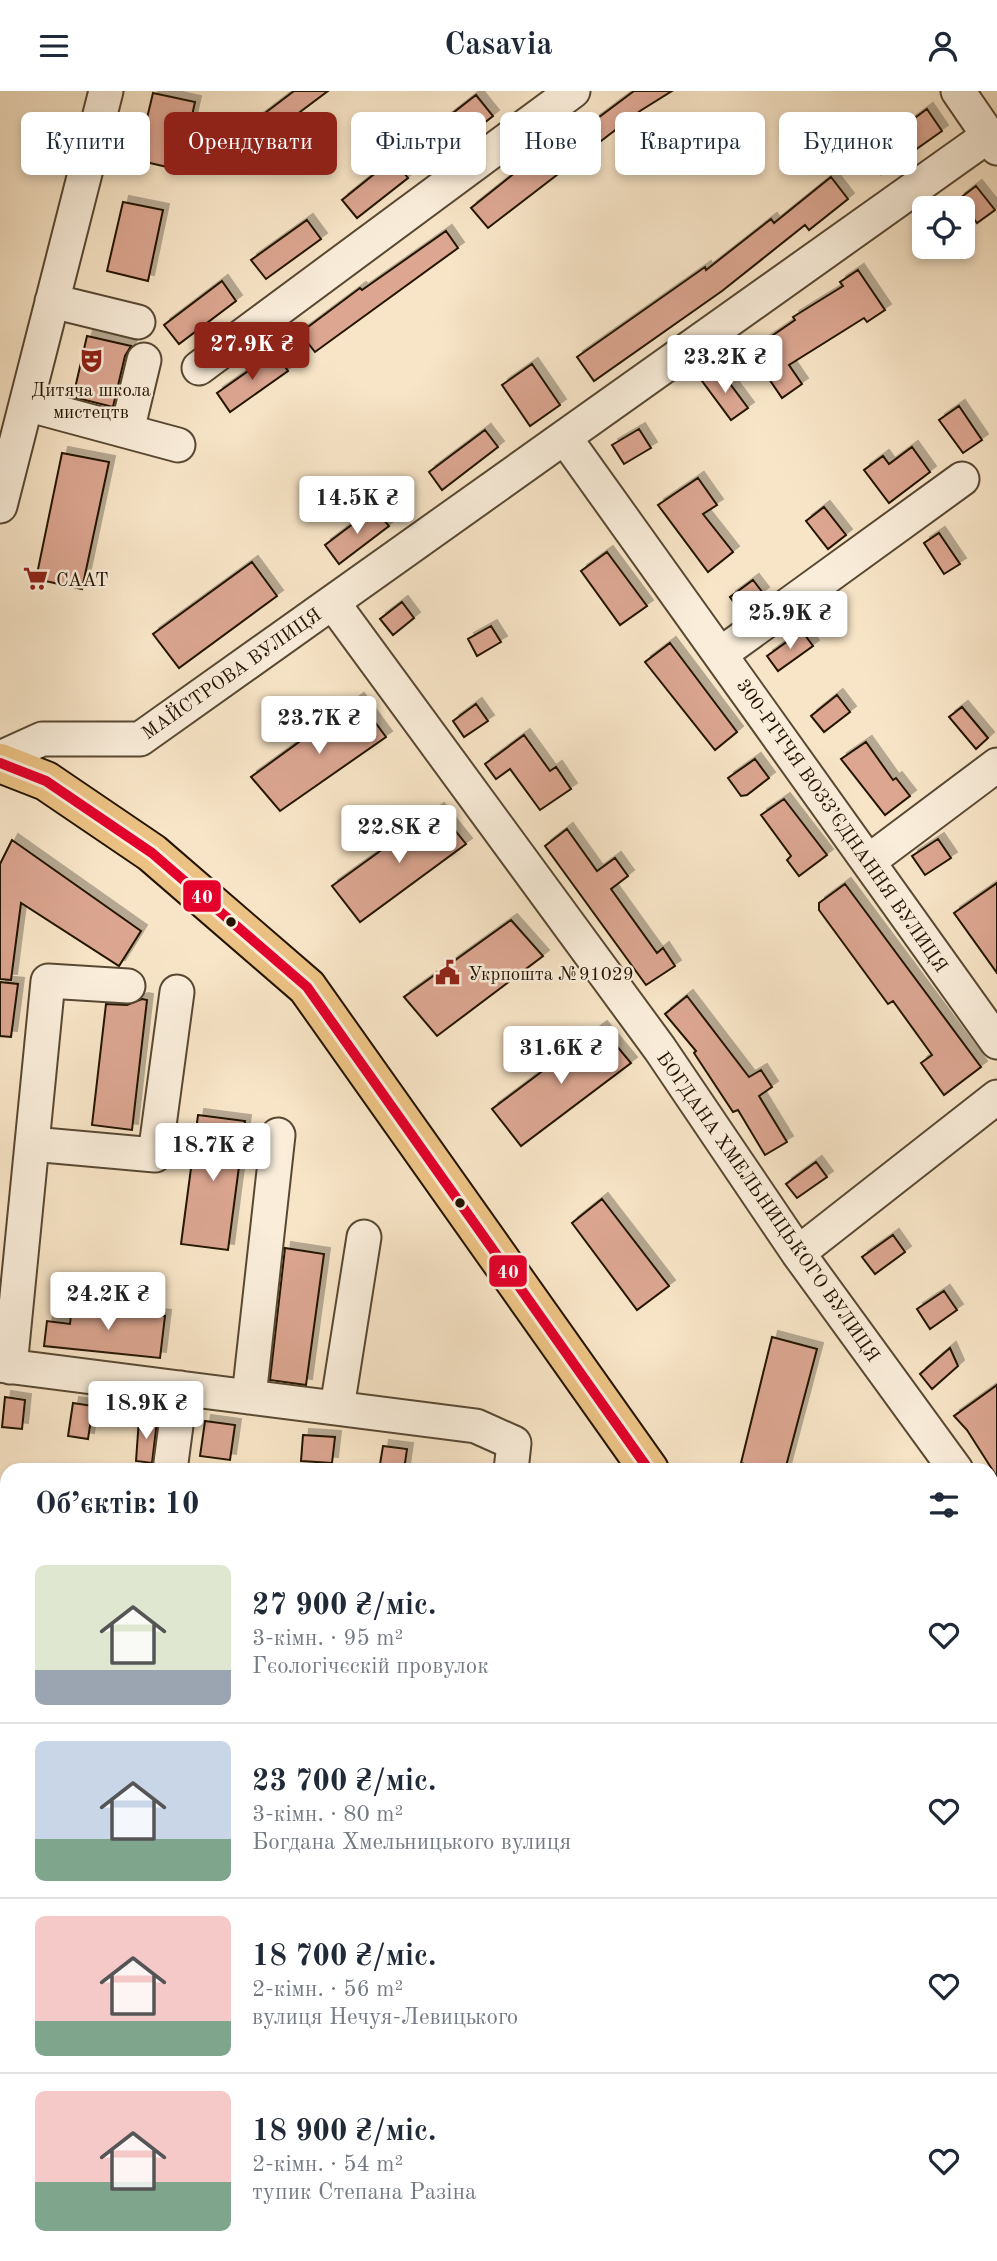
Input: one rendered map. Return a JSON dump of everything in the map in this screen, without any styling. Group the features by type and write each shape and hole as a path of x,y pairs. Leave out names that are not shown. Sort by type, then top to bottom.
{"main road":[{"path":"0,761 46,781 152,852 307,987 644,1463"}],"street":[{"path":"0,506 106,91"},
{"path":"199,368 573,91"},
{"path":"958,91 992,142"},
{"name":"МАЙСТРОВА ВУЛИЦЯ","path":"0,761 41,739 140,739 565,438 992,142"},
{"path":"52,301 138,322"},
{"path":"127,431 144,360"},
{"path":"26,404 178,445"},
{"name":"300-РІЧЧЯ ВОЗЗ’ЄДНАННЯ ВУЛИЦЯ","path":"565,438 722,653 997,1042"},
{"path":"722,653 962,479"},
{"name":"БОГДАНА ХМЕЛЬНИЦЬКОГО ВУЛИЦЯ","path":"333,603 660,1049 798,1253 951,1463"},
{"path":"869,862 997,765"},
{"path":"128,986 48,981 32,1144 5,1366 476,1426 514,1443 512,1463"},
{"path":"32,1144 155,1155 177,992"},
{"path":"798,1253 997,1097"},
{"path":"249,1397 278,1135"},
{"path":"337,1408 364,1237"},
{"path":"171,1463 181,1388"}],"building":[{"path":"294,91 328,91 300,112 266,112"},
{"path":"634,91 672,91 639,112 615,112 615,130 601,141 601,116"},
{"path":"153,93 195,102 193,112 164,112 164,166 150,163 148,112"},
{"path":"476,95 493,116 486,121 486,112 454,112"},
{"path":"927,109 942,131 917,149 917,116"},
{"path":"373,175 406,175 408,178 357,218 342,200"},
{"path":"512,175 557,175 488,228 471,208"},
{"path":"831,177 848,199 809,230 805,225 722,291 594,381 577,357 705,267 706,270 771,219 774,223"},
{"path":"976,186 995,210 977,223 975,196 963,196"},
{"path":"123,202 163,210 148,281 107,271"},
{"path":"307,220 321,239 266,279 251,260"},
{"path":"446,231 458,248 315,352 300,333 360,288 362,290"},
{"path":"858,270 885,310 867,322 864,318 789,365 802,384 782,398 750,351 795,320 793,317 843,286 840,282"},
{"path":"222,281 236,301 179,344 164,325"},
{"path":"87,336 131,346 125,356 113,407 73,397"},
{"path":"275,352 288,371 230,412 217,393"},
{"path":"532,364 560,405 530,426 502,385"},
{"path":"719,369 748,408 731,420 702,381"},
{"path":"959,406 982,440 963,453 939,420"},
{"path":"639,429 651,448 624,464 612,445"},
{"path":"485,430 498,447 442,490 429,472"},
{"path":"912,447 930,472 889,503 864,470 883,456 889,464"},
{"path":"62,453 109,462 82,589 36,579"},
{"path":"698,478 717,505 703,514 733,552 708,572 658,505"},
{"path":"824,507 846,535 828,549 806,521"},
{"path":"374,508 389,526 339,564 325,545"},
{"path":"939,533 960,564 944,574 924,543"},
{"path":"607,552 647,606 620,625 581,571"},
{"path":"252,562 277,596 179,668 153,634"},
{"path":"753,580 763,593 740,611 730,597"},
{"path":"402,602 414,618 393,635 380,619"},
{"path":"491,626 501,642 477,656 468,639"},
{"path":"802,631 813,646 778,671 767,656"},
{"path":"670,643 737,732 715,750 645,662"},
{"path":"837,695 850,712 824,732 811,716"},
{"path":"358,699 386,737 280,811 251,777"},
{"path":"476,704 488,721 464,737 453,721"},
{"path":"962,707 988,738 976,749 949,717"},
{"path":"524,735 550,771 556,767 571,789 540,810 510,769 496,779 485,764"},
{"path":"866,742 893,780 896,778 910,796 885,815 841,759"},
{"path":"755,759 769,778 747,795 741,796 728,778"},
{"path":"784,799 827,855 799,876 787,860 791,856 761,815"},
{"path":"438,809 466,844 360,922 332,886"},
{"path":"567,829 597,871 615,858 628,876 611,889 657,953 663,948 675,966 646,985 545,846"},
{"path":"938,839 951,858 925,875 912,856"},
{"path":"12,840 141,931 119,966 21,903 11,980 0,979 0,864"},
{"path":"997,883 997,973 954,913"},
{"path":"845,884 981,1067 944,1095 921,1063 932,1055 893,1001 888,1004 819,910 819,903"},
{"path":"511,920 543,956 437,1036 404,997"},
{"path":"0,982 18,984 11,1037 0,1036"},
{"path":"687,996 749,1077 761,1070 772,1087 759,1096 787,1142 765,1155 738,1110 733,1112 694,1053 696,1051 665,1014"},
{"path":"142,999 147,1000 132,1130 92,1125 106,1004 127,1005"},
{"path":"601,1027 631,1063 521,1146 492,1109"},
{"path":"198,1115 245,1121 228,1250 181,1244"},
{"path":"816,1162 827,1177 797,1198 786,1184"},
{"path":"602,1199 669,1286 637,1310 572,1223"},
{"path":"893,1235 905,1252 875,1274 862,1257"},
{"path":"285,1248 324,1254 306,1385 270,1380"},
{"path":"944,1291 957,1310 930,1329 917,1309"},
{"path":"72,1306 165,1316 160,1358 44,1346 47,1321 70,1324"},
{"path":"772,1337 817,1349 787,1463 741,1463"},
{"path":"950,1348 958,1366 932,1389 920,1374"},
{"path":"997,1385 997,1463 988,1463 967,1430 954,1416"},
{"path":"5,1397 25,1400 22,1429 2,1427"},
{"path":"73,1403 93,1406 88,1439 68,1436"},
{"path":"139,1419 157,1421 152,1463 136,1461"},
{"path":"205,1421 235,1425 230,1460 200,1456"},
{"path":"303,1435 335,1437 332,1463 301,1461"},
{"path":"383,1446 407,1449 405,1463 380,1463"}],"transit line":[{"name":"40","path":"0,763 46,781 152,853 307,987 644,1463"}],"place":[{"name":"Дитяча школа мистецтв","path":"91,361"},
{"name":"СААТ","path":"36,579"},
{"name":"Укрпошта №91029","path":"448,973"}]}
